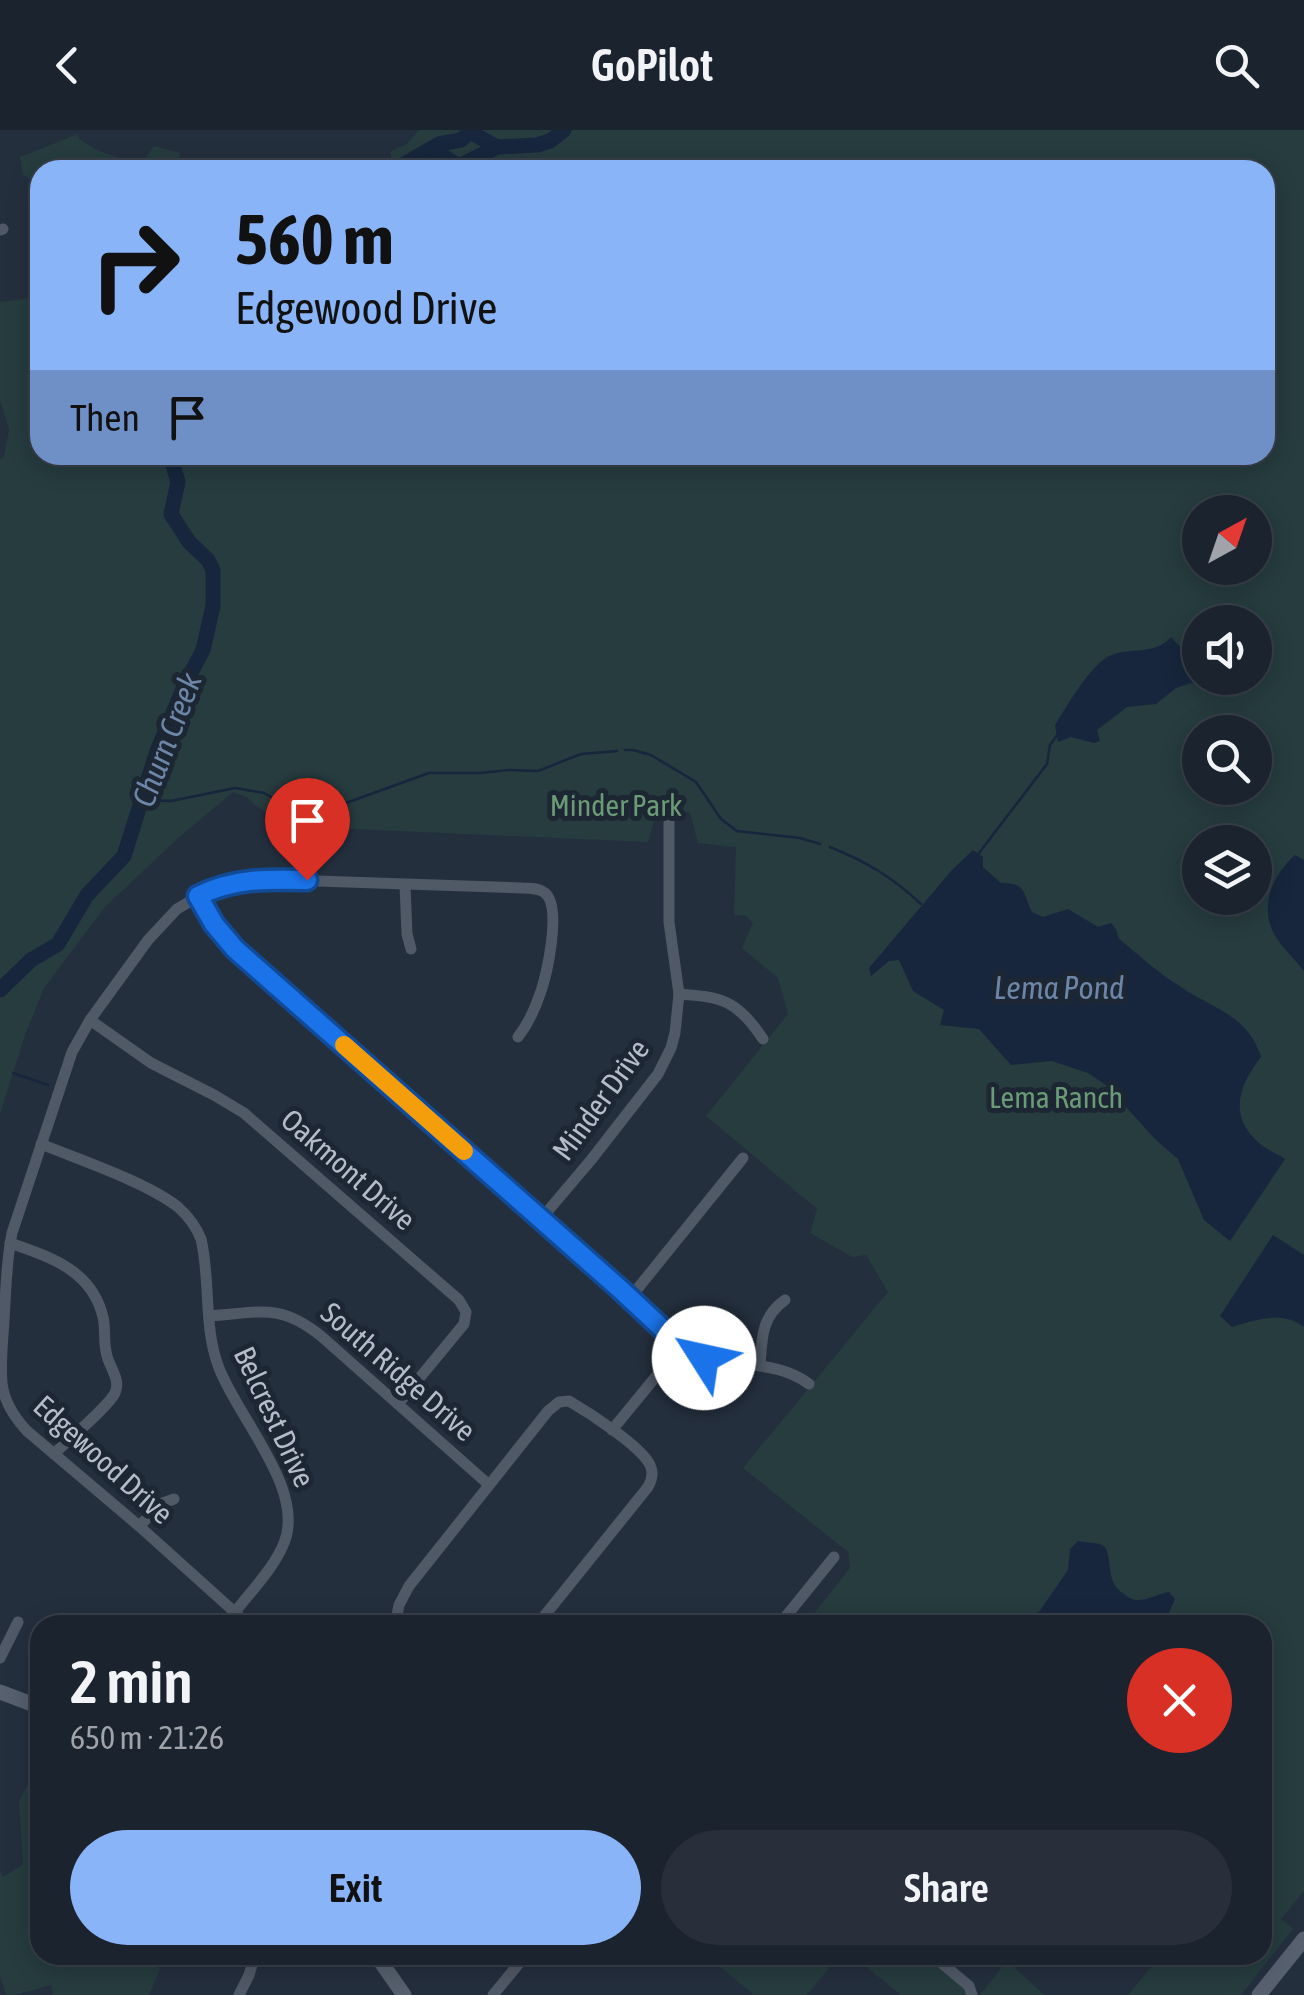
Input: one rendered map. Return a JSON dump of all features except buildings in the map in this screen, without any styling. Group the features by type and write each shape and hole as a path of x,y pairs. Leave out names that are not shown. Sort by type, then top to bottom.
{"main road":[{"path":"0,1692 30,1703"},
{"path":"1260,1995 1304,1939"},
{"path":"383,1965 404,1995"}],"street":[{"name":"Minder Drive","path":"541,1219 658,1074 671,1048 679,994 670,936 669,822"},
{"name":"Edgewood Drive","path":"238,1615 17,1419 3,1388 10,1242 74,1046 157,929 177,910 220,886 258,879 542,891 552,905 553,920 546,976 518,1037"},
{"path":"405,885 411,949"},
{"path":"198,896 235,949 681,1346 712,1360 789,1371 809,1384"},
{"path":"679,994 705,996 733,1005 747,1016 762,1039"},
{"name":"Oakmont Drive","path":"90,1020 161,1069 244,1113 462,1304 464,1324 398,1404"},
{"name":"Belcrest Drive","path":"41,1144 172,1203 184,1212 203,1244 214,1354 284,1490 290,1516 278,1556 235,1612"},
{"path":"630,1298 744,1158"},
{"path":"10,1242 62,1262 87,1282 103,1316 115,1392 54,1454"},
{"path":"760,1366 766,1321 785,1300"},
{"name":"South Ridge Drive","path":"210,1316 275,1312 297,1318 488,1484"},
{"path":"612,1430 681,1346"},
{"path":"397,1615 409,1586 488,1484 548,1411 564,1400 573,1402 612,1430 650,1463 652,1481 548,1615"},
{"path":"140,1526 160,1505 174,1499"},
{"path":"787,1615 834,1557"},
{"path":"0,1658 18,1622"},
{"path":"239,1995 252,1965"},
{"path":"493,1995 518,1965"},
{"path":"944,1965 970,1986 972,1995"}],"green space":[{"path":"419,130 1304,130 1304,1891 1281,1919 1293,1929 1272,1956 1272,1615 813,1615 850,1568 848,1552 743,1468 888,1292 866,1255 852,1257 810,1233 817,1209 706,1116 788,1014 778,978 742,948 753,923 745,915 734,915 736,847 698,843 690,813 673,806 658,807 648,842 287,826 247,797 233,792 104,908 44,988 0,1114 0,459 4,457 9,429 0,401 0,302 30,298 30,465 1275,465 1275,160 391,160 391,151 407,144"},
{"path":"78,134 79,139 99,151 126,160 30,160 30,179 23,175 20,157"},
{"path":"154,146 180,153 179,160 144,160"},
{"path":"30,1781 30,1965 156,1965 160,1969 149,1995 53,1995 51,1985 6,1995 0,1976 0,1870 3,1877 23,1865 19,1801"},
{"path":"718,1965 832,1965 807,1995 754,1995"},
{"path":"864,1965 937,1965 968,1992 966,1995 901,1995"},
{"path":"1003,1965 1012,1965 1044,1995 980,1995"},
{"path":"1153,1965 1265,1965 1241,1995 1128,1995"}],"water":[{"path":"1171,637 1182,649 1182,686 1156,704 1127,707 1097,730 1100,741 1071,737 1058,742 1055,725 1077,690 1103,660 1164,643"},
{"name":"Lema Pond","path":"973,850 983,857 983,867 1001,883 1020,887 1032,912 1043,917 1068,909 1098,927 1111,923 1119,939 1157,970 1248,1031 1261,1057 1242,1089 1240,1111 1258,1142 1285,1159 1230,1241 1204,1220 1178,1159 1106,1085 1088,1073 1052,1061 1011,1065 979,1029 940,1025 944,1010 913,991 899,960 889,961 871,976 869,968"},
{"path":"1295,855 1304,860 1304,971 1277,939 1270,923 1272,888"},
{"path":"1273,1235 1304,1255 1304,1327 1278,1318 1232,1327 1220,1316"},
{"path":"1078,1541 1099,1544 1106,1549 1117,1588 1134,1600 1169,1592 1175,1599 1168,1615 1030,1615 1039,1612 1068,1570 1070,1549"}],"waterway":[{"name":"Churn Creek","path":"471,160 497,147 550,141 564,130"},
{"name":"Churn Creek","path":"411,160 439,144 461,140 470,132 497,147"},
{"name":"Churn Creek","path":"432,149 449,160"},
{"name":"Churn Creek","path":"0,990 31,960 58,944 87,895 124,856 157,751 203,650 213,606 213,570 171,514 178,482 173,465"},
{"path":"979,853 1047,764 1050,745 1057,735"},
{"path":"625,750 651,755 696,782 721,819 737,831 820,844"},
{"path":"141,800 171,801 235,788 264,793 293,809 321,812 429,773 538,771 581,754 617,751"},
{"path":"830,847 879,871 921,904"},
{"path":"13,1073 48,1085"}],"slow traffic":[{"path":"344,1045 464,1151"}],"route":[{"path":"307,880 239,881 198,896 235,949 675,1340 704,1358"}],"park label":[{"name":"Minder Park","path":"616,806"},
{"name":"Lema Ranch","path":"1056,1098"}]}
